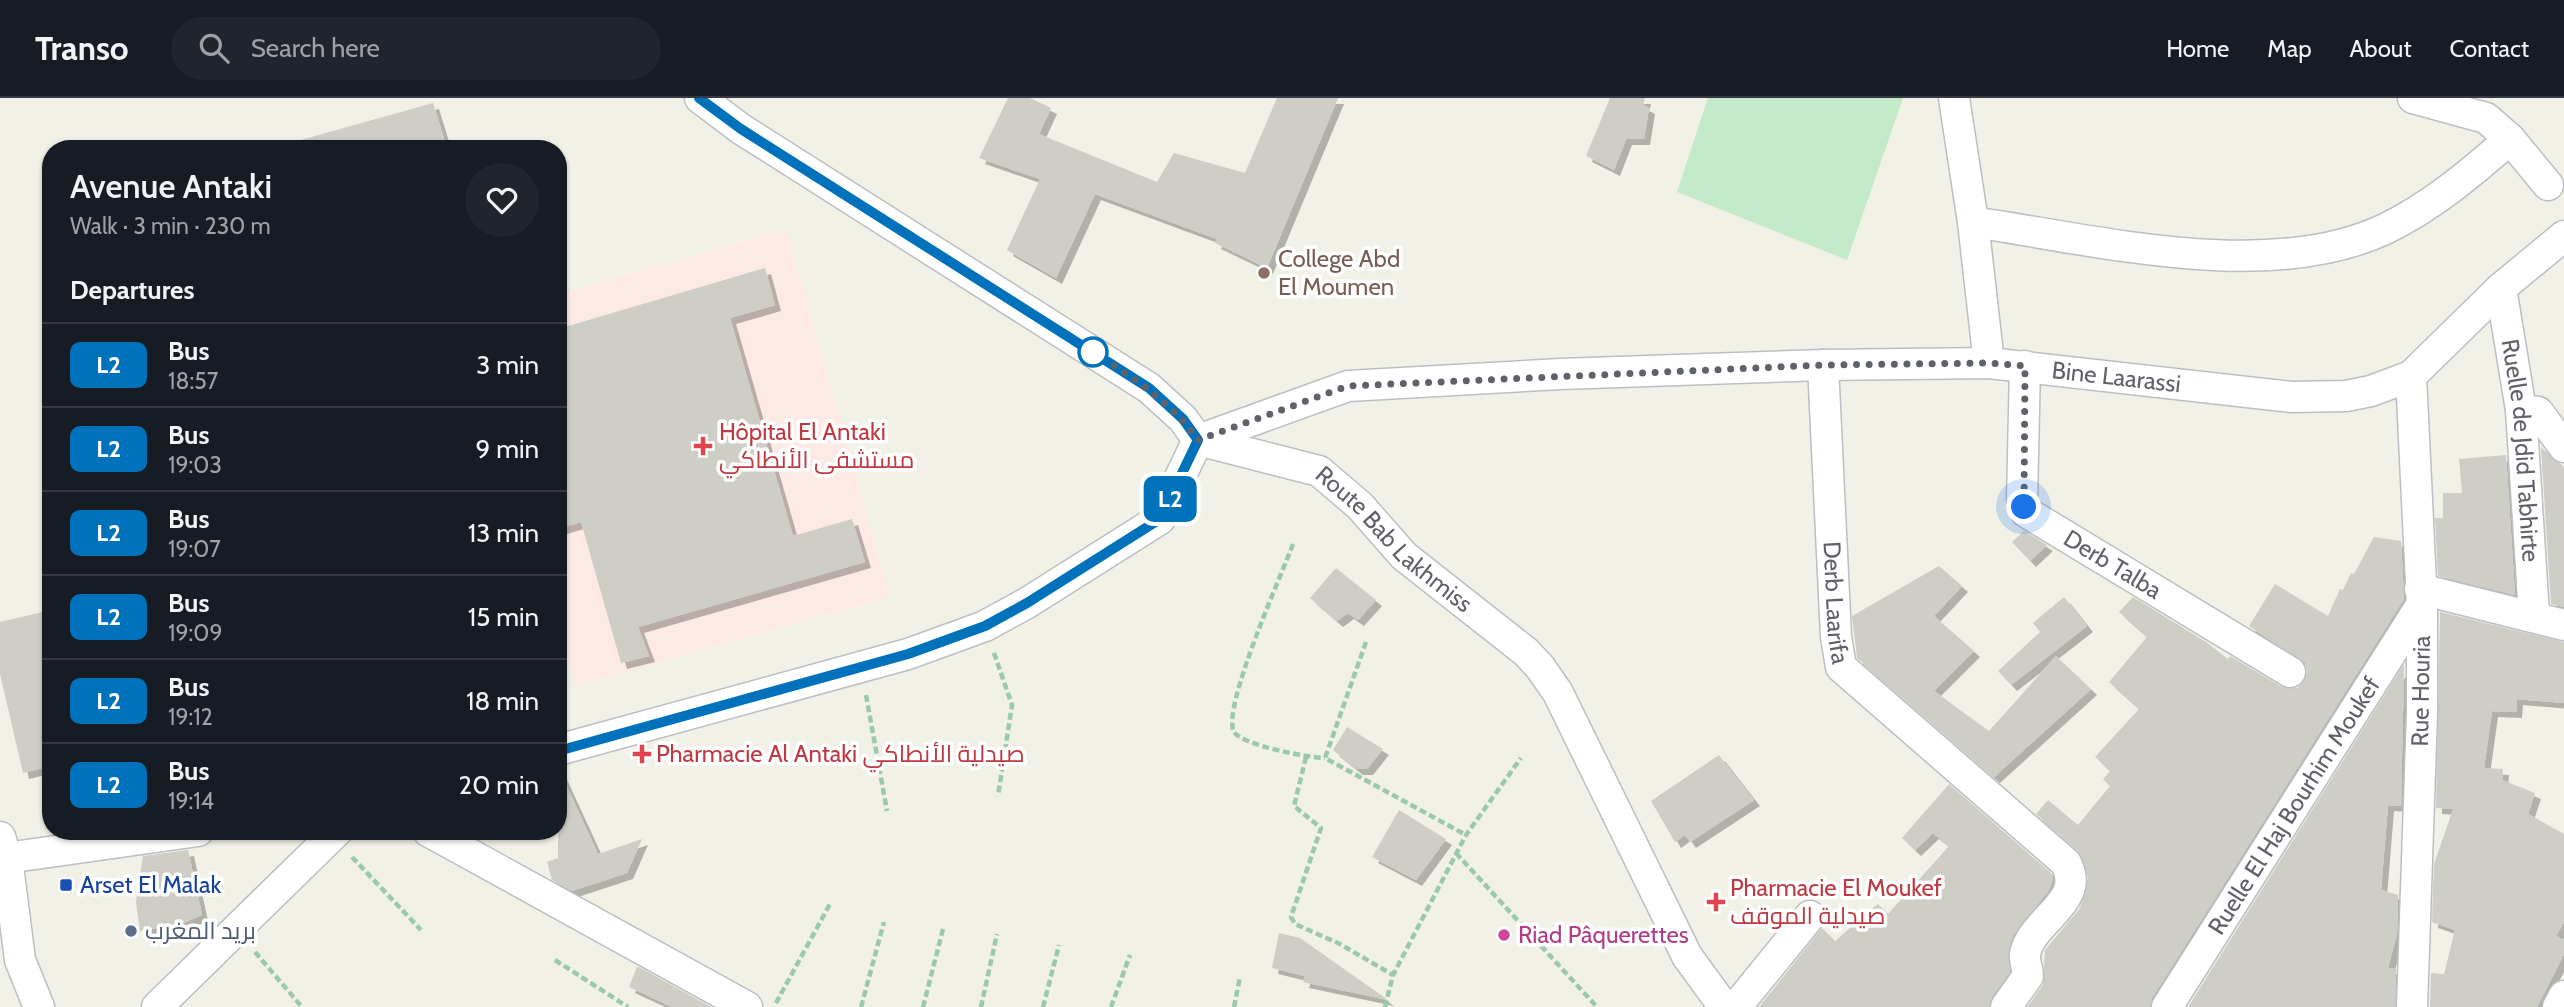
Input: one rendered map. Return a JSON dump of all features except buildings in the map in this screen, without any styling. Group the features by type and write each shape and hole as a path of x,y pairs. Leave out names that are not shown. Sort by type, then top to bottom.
{"street":[{"path":"567,748 860,667 985,626 1027,603 1160,519 1198,440 1183,419 1149,388 741,129 700,98"},
{"path":"1954,98 1973,222 1989,363"},
{"path":"2413,98 2486,118 2510,139 2548,185"},
{"path":"1973,222 2189,253 2297,254 2335,246 2384,230 2431,202 2510,139"},
{"path":"2411,376 2501,288 2564,236"},
{"name":"Ruelle de Jdid Tabhirte","path":"2501,288 2521,410 2534,615"},
{"name":"Bine Laarassi","path":"1198,440 1348,386 1823,365 1989,363 2323,398 2371,391 2411,376"},
{"name":"Derb Laarifa","path":"1823,365 1836,637 1841,667 2066,863 2073,876 2072,888 2031,941 2025,955 2028,976 2006,1007"},
{"name":"Derb Talba","path":"2025,366 2022,501 2026,512 2290,672"},
{"name":"Rue Houria","path":"2411,376 2421,596 2422,713 2412,1007"},
{"path":"2521,410 2538,412 2564,447"},
{"name":"Route Bab Lakhmiss","path":"1198,440 1319,471 1360,506 1404,556 1525,652 1540,667 1558,693 1687,956 1724,1007"},
{"path":"2421,596 2534,615 2564,625"},
{"name":"Ruelle El Haj Bourhim Moukef","path":"2167,1007 2421,596"},
{"path":"39,1007 10,961 2,851 110,840"},
{"path":"157,1007 328,840"},
{"path":"444,840 747,1007"},
{"path":"1736,1007 1810,916"},
{"path":"2558,1007 2564,996"}],"path":[{"path":"1293,544 1242,675 1231,717 1232,728 1241,738 1306,757 1325,758 1466,835"},
{"path":"985,626 1012,705 998,796"},
{"path":"1325,758 1366,642"},
{"path":"860,667 887,811"},
{"path":"1306,757 1294,806 1321,828 1292,917 1295,924 1340,944 1392,975"},
{"path":"1385,1007 1392,975 1456,853 1521,758"},
{"path":"339,840 421,930"},
{"path":"1456,853 1597,1007"},
{"path":"774,1007 831,902"},
{"path":"861,1007 884,922"},
{"path":"923,1007 943,929"},
{"path":"237,931 302,1007"},
{"path":"981,1007 998,934"},
{"path":"1043,1007 1059,945"},
{"path":"1111,1007 1130,955"},
{"path":"555,960 628,1007"},
{"path":"1234,1007 1240,977"}],"shaded area":[{"name":"Hôpital El Antaki مستشفى الأنطاكي","path":"786,229 890,597 576,686 567,656 567,291"}],"green space":[{"path":"1708,98 1903,98 1847,260 1677,192"}],"bus line":[{"name":"L2","path":"567,749 908,654 985,626 1027,603 1160,519 1198,440 1183,419 1149,388 741,129 699,98"}],"place":[{"name":"College Abd El Moumen","path":"1264,273"},
{"name":"Hôpital El Antaki مستشفى الأنطاكي","path":"703,446"},
{"name":"Pharmacie Al Antaki صيدلية الأنطاكي","path":"642,754"},
{"name":"Arset El Malak","path":"66,885"},
{"name":"Pharmacie El Moukef صيدلية الموقف","path":"1716,902"},
{"name":"بريد المغرب","path":"131,931"},
{"name":"Riad Pâquerettes","path":"1504,935"}],"route":[{"path":"1093,352 1149,388 1183,419 1198,440 1348,386 1560,374 1823,365 1989,363 2025,366 2024,507"}]}
